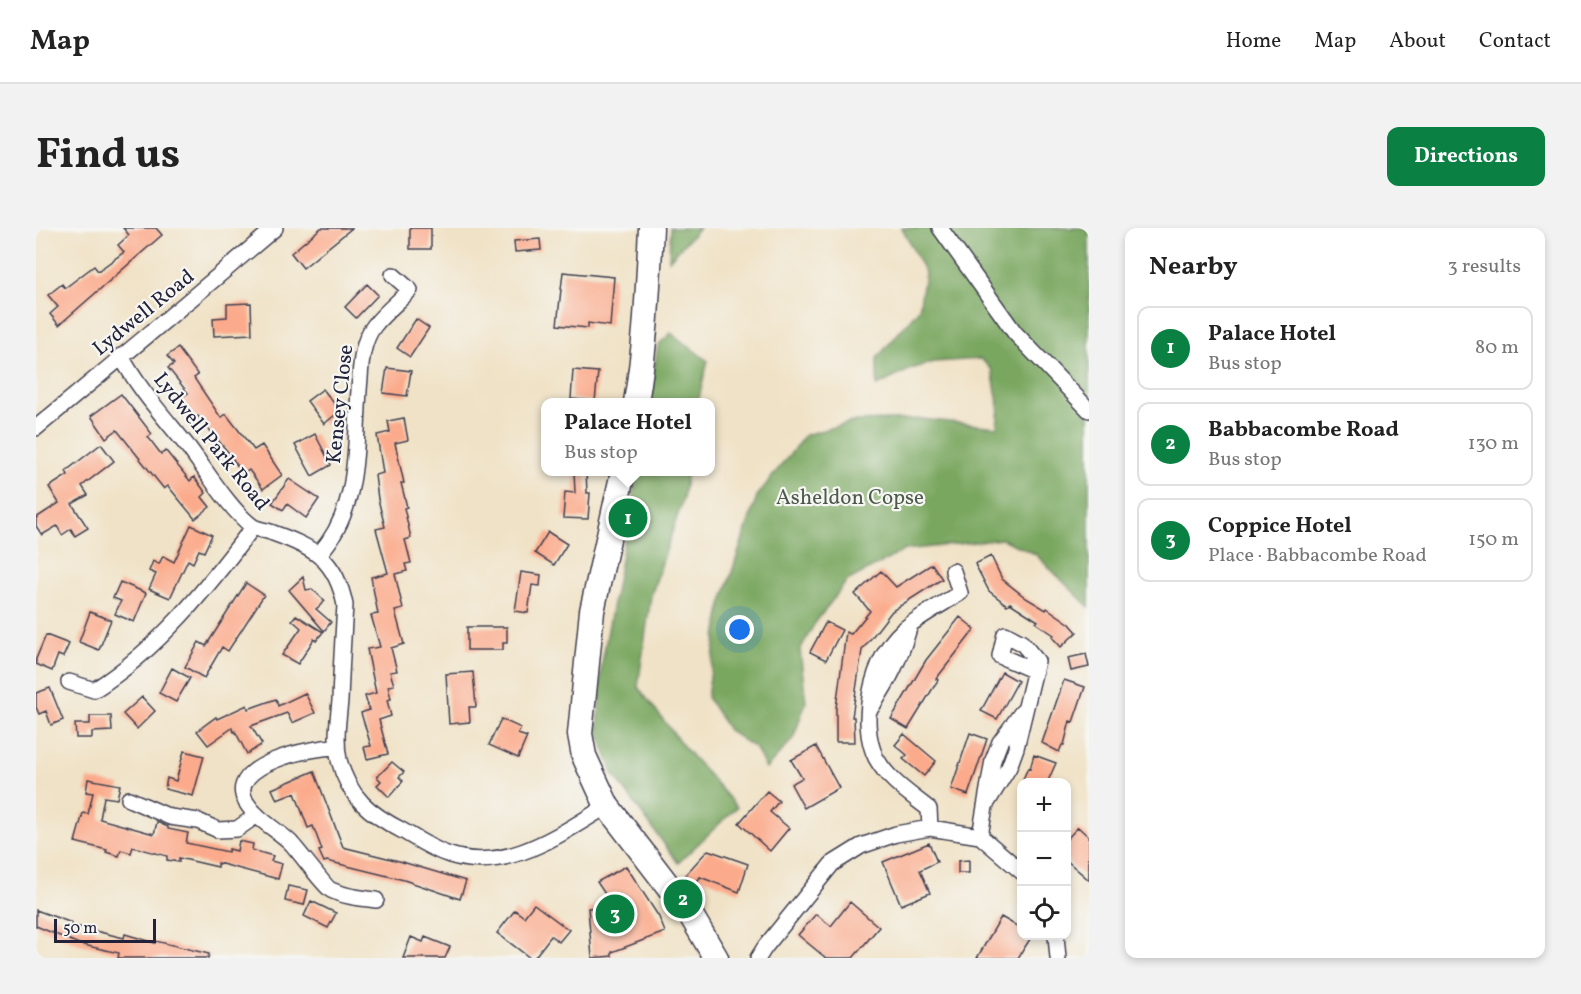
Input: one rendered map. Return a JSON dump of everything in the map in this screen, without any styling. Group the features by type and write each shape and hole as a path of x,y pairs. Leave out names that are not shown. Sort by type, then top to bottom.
{"main road":[{"path":"637,398 645,339 651,228"},
{"path":"622,476 592,611 580,734 584,756 607,806 692,917 716,958"}],"street":[{"name":"Lydwell Road","path":"36,428 121,356 183,308 275,228"},
{"path":"940,228 1015,333 1089,410"},
{"name":"Kensey Close","path":"319,554 330,543 344,516 350,495 356,456 358,398 365,344 373,326 410,290 393,275"},
{"name":"Lydwell Park Road","path":"121,356 157,411 237,511 253,527 274,533 319,554 333,570 342,587 345,606 337,747 345,776 355,796 377,818 448,854 476,860 518,854 542,844 607,806"},
{"path":"69,682 94,690 120,674 198,599 253,527"},
{"path":"930,828 929,809 896,784 876,758 869,730 869,697 875,674 886,650 902,631 965,597 953,571"},
{"path":"869,711 891,678 902,655 910,625"},
{"path":"886,650 902,655"},
{"path":"985,806 1008,767 1016,748 1035,671"},
{"path":"875,674 891,678"},
{"path":"980,836 993,760 1000,742 1025,707"},
{"path":"1000,742 1016,748"},
{"path":"337,747 324,747 291,754 257,769 246,779 243,788 246,801 257,814 301,853 329,890 376,900"},
{"path":"993,760 1008,767"},
{"path":"129,799 170,817 198,821 218,830 237,829 257,814"},
{"path":"759,958 765,947 832,864 861,846 896,834 930,828 980,836 1017,868"},
{"path":"1056,940 1058,958"}],"green space":[{"path":"670,228 699,228 669,260"},
{"name":"Asheldon Copse","path":"902,228 1089,228 1089,607 1035,554 1002,539 905,550 847,581 815,623 800,650 806,702 793,739 766,769 756,749 728,730 707,697 721,605 757,496 805,435 856,421 922,419 997,427 999,408 992,370 981,359 934,362 911,369 877,386 877,358 919,309 925,273"},
{"path":"671,333 708,361 699,398 650,398 658,345"},
{"path":"636,476 686,476 683,499 651,596 638,687 684,747 737,807 678,863 613,774 598,731 601,668"}],"building":[{"path":"123,228 156,228 162,235 59,325 50,314 58,307 48,295 62,284 65,288 94,266 98,271 124,252 118,245 129,235"},
{"path":"321,228 352,228 303,268 291,253"},
{"path":"410,228 431,228 431,249 410,249"},
{"path":"540,239 541,250 515,252 514,241"},
{"path":"563,272 614,277 610,326 588,323 588,328 557,325"},
{"path":"367,284 378,295 356,318 345,307"},
{"path":"251,303 252,334 214,336 213,318 227,317 227,304"},
{"path":"416,319 429,328 410,357 397,348"},
{"path":"178,348 198,375 194,378 221,418 226,414 254,450 262,445 282,475 263,489 249,470 243,474 198,416 194,419 180,398 188,393 168,368 174,364 167,356"},
{"path":"387,368 411,371 407,396 383,393"},
{"path":"573,370 598,372 595,398 571,398"},
{"path":"323,389 340,411 324,424 307,401"},
{"path":"121,394 152,434 148,437 161,454 166,451 190,481 194,477 206,493 202,497 210,507 195,519 168,486 164,489 117,430 106,438 91,416"},
{"path":"404,418 408,440 395,443 404,483 401,483 407,507 404,508 411,538 405,540 411,563 405,564 407,571 395,574 403,609 395,611 404,644 391,648 397,671 390,672 394,685 388,686 391,699 387,700 391,716 379,720 388,754 367,759 364,747 371,746 361,713 369,710 365,696 376,693 367,649 380,647 371,615 378,614 371,577 388,573 376,529 385,527 375,475 383,473 377,435 390,432 388,421"},
{"path":"315,434 331,465 312,476 295,445"},
{"path":"101,444 114,461 82,486 88,495 72,504 88,528 75,536 71,529 62,535 57,526 42,535 36,526 36,518 59,503 49,487 68,475 66,471"},
{"path":"574,476 586,476 587,493 590,493 588,519 563,518 565,492 575,493"},
{"path":"289,479 319,499 306,518 287,504 283,510 272,503"},
{"path":"191,525 212,535 204,552 199,550 193,563 188,560 170,598 149,589 156,574 149,571 153,561 159,564 163,556 174,562"},
{"path":"548,532 567,544 554,565 535,553"},
{"path":"991,556 1002,579 1026,598 1046,610 1047,608 1070,624 1077,632 1061,647 1052,637 1054,635 1036,623 1038,621 1010,603 1007,605 989,591 975,564"},
{"path":"932,564 942,579 892,611 862,650 852,717 854,717 855,742 836,742 836,708 846,632 851,634 870,611 855,594 881,571 896,587"},
{"path":"521,572 541,575 540,586 532,585 528,613 515,611"},
{"path":"303,577 306,590 312,589 325,601 316,609 331,622 324,631 289,590"},
{"path":"120,582 146,593 134,622 115,614 121,601 113,598"},
{"path":"246,583 264,595 228,651 222,647 204,678 185,667 199,642 206,646"},
{"path":"90,612 111,620 99,650 79,642"},
{"path":"296,615 323,632 316,641 314,639 298,664 282,655 301,628 292,620"},
{"path":"960,617 975,629 936,679 938,680 908,729 891,719 926,660"},
{"path":"826,622 842,630 826,660 810,652"},
{"path":"467,627 507,627 507,643 503,643 503,650 467,650"},
{"path":"46,635 69,644 63,657 58,655 52,671 36,664"},
{"path":"1086,654 1089,667 1071,671 1068,658"},
{"path":"172,668 190,678 176,702 159,693"},
{"path":"473,672 476,707 469,707 470,722 449,724 446,674"},
{"path":"1002,672 1018,681 997,719 981,711"},
{"path":"1064,680 1085,687 1073,722 1070,721 1064,745 1059,752 1042,743"},
{"path":"50,688 63,720 51,725 46,711 39,714 36,707 36,693"},
{"path":"305,693 315,713 292,723 287,713 251,726 262,744 247,754 232,728 208,745 197,731 216,717 217,719 247,705 248,709 276,699 278,706"},
{"path":"142,697 155,711 137,729 123,714"},
{"path":"90,716 111,716 112,731 92,732 92,738 76,738 75,724 90,724"},
{"path":"501,719 521,728 518,734 527,737 518,758 489,745"},
{"path":"970,733 987,739 968,795 951,789"},
{"path":"904,734 936,761 924,776 903,759 907,755 895,745"},
{"path":"816,746 839,788 804,808 791,784 802,778 791,760"},
{"path":"184,751 204,756 193,796 165,789 167,778 176,781"},
{"path":"1034,755 1056,763 1049,778 1023,778 1028,768 1030,769"},
{"path":"392,762 404,772 399,777 403,781 389,797 377,785 381,781 377,777"},
{"path":"314,771 343,847 466,881 460,899 404,880 324,862 313,826 308,828 295,793 277,800 272,789"},
{"path":"88,779 120,785 117,799 104,797 100,819 154,834 157,822 168,829 188,833 186,843 228,852 229,849 237,851 239,841 253,844 252,850 273,856 271,861 282,864 278,879 218,863 218,867 179,858 179,862 167,860 167,856 133,847 131,853 121,850 119,856 106,852 107,850 75,842 83,813 88,814 93,793 86,792"},
{"path":"767,791 779,801 770,812 789,828 770,851 739,823"},
{"path":"1078,827 1089,837 1089,880 1071,864 1071,835"},
{"path":"929,843 937,862 920,870 930,893 901,905 883,862"},
{"path":"708,850 748,864 739,892 700,877 695,885 685,875"},
{"path":"969,860 969,873 958,873 958,861"},
{"path":"626,866 659,917 665,932 612,952 612,956 592,958 588,908 613,906 597,882"},
{"path":"288,886 308,890 304,905 285,901"},
{"path":"311,901 336,913 328,928 304,916"},
{"path":"850,902 879,927 853,958 826,958 798,935 816,914 831,926"},
{"path":"534,904 569,930 559,942 551,936 534,958 530,958 497,933 515,910 524,917"},
{"path":"36,910 72,923 71,925 124,938 125,934 155,943 156,941 209,954 208,958 118,958 119,953 79,944 36,926"},
{"path":"1001,917 1017,926 1017,940 1029,940 1018,958 977,958"},
{"path":"411,937 423,942 425,937 450,947 445,958 403,958"}],"place":[{"name":"Palace Hotel","path":"628,518"},
{"name":"Babbacombe Road","path":"683,899"},
{"name":"Coppice Hotel","path":"615,914"}]}
